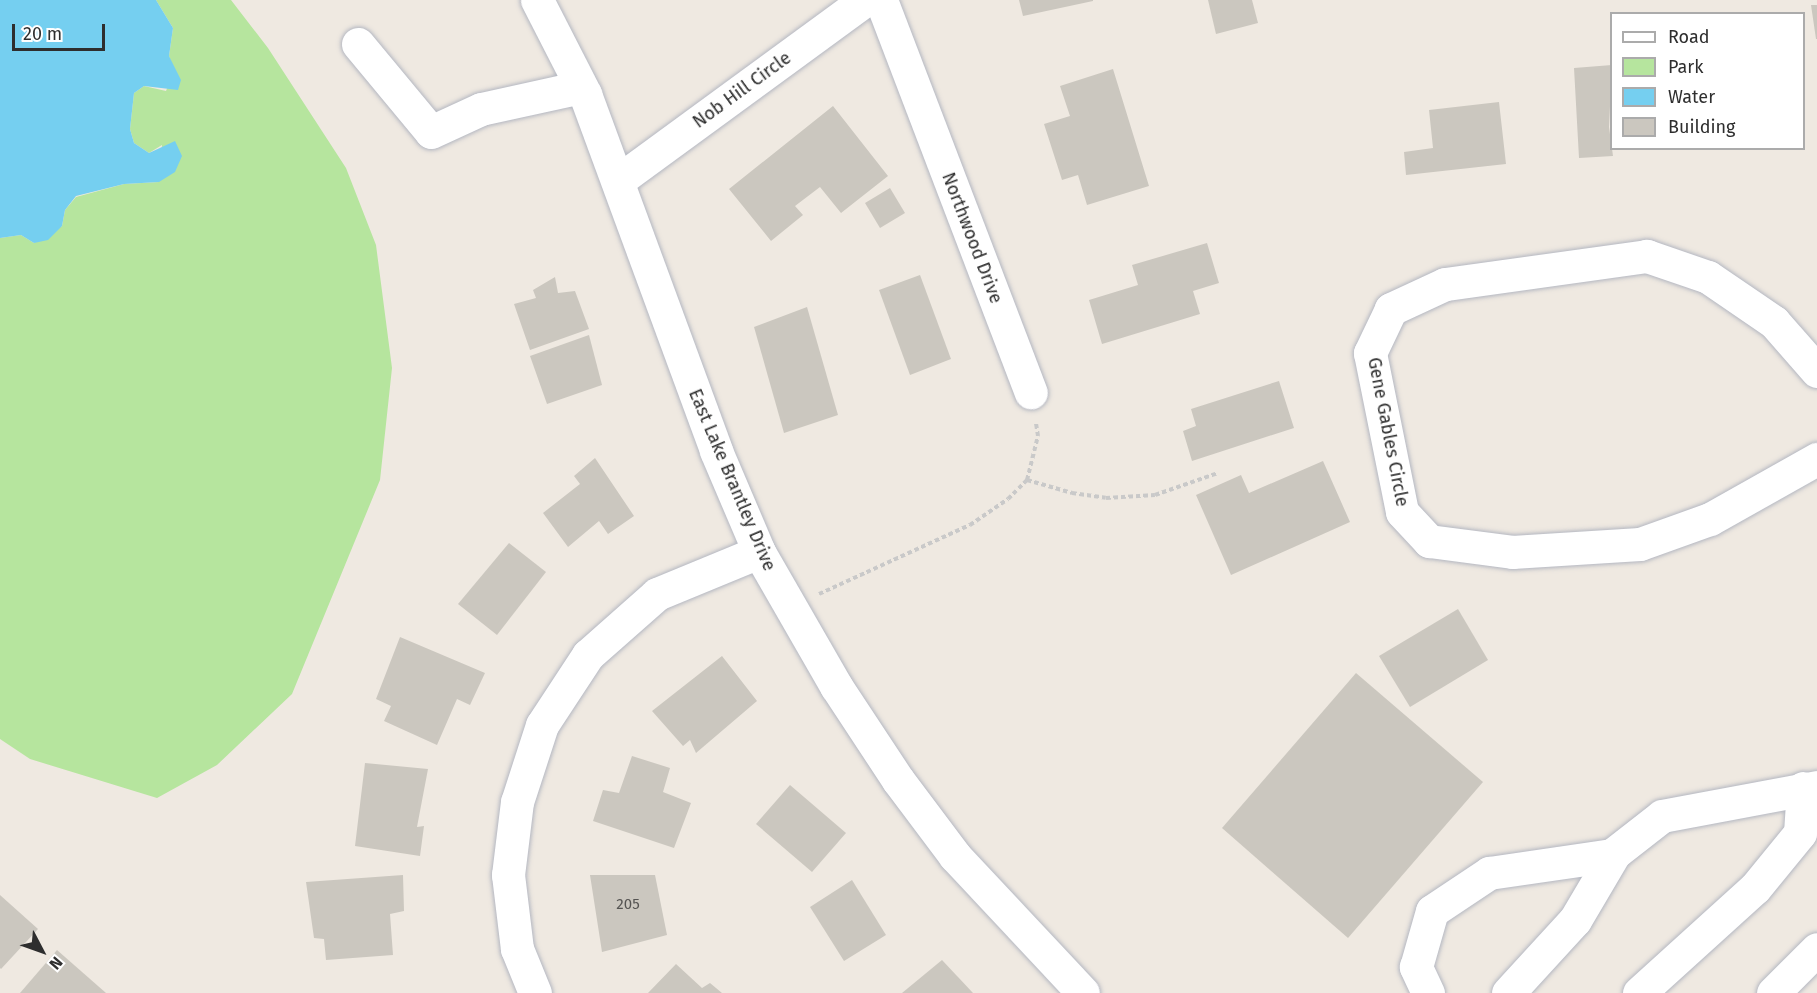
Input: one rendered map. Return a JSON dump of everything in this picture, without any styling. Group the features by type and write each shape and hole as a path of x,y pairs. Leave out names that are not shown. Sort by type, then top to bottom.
{"street":[{"name":"East Lake Brantley Drive","path":"537,0 581,87 619,180 688,379 759,552 790,608 886,761 948,847 1083,993"},
{"name":"Nob Hill Circle","path":"619,180 865,0"},
{"name":"Northwood Drive","path":"881,0 1031,392"},
{"path":"358,44 431,132 481,109 581,87"},
{"name":"Gene Gables Circle","path":"1817,371 1774,322 1708,277 1647,256 1445,284 1391,309 1370,353 1402,512 1429,541 1512,552 1640,544 1710,519 1817,459"},
{"path":"534,993 517,949 508,875 517,802 542,725 588,655 657,594 759,552"},
{"path":"1508,993 1575,920 1614,854 1662,816 1810,787 1800,833 1755,888 1639,993"},
{"path":"1428,993 1416,967 1432,911 1489,873 1614,854"},
{"path":"1773,993 1817,949"}],"path":[{"path":"790,608 970,525 1008,499 1027,480 1038,436 1031,392"},
{"path":"1027,480 1071,493 1106,498 1155,495 1218,472"}],"green space":[{"path":"156,0 231,0 268,48 346,168 376,245 392,368 380,480 292,694 217,765 157,798 30,759 0,739 0,238 21,235 34,243 62,226 65,210 76,197 124,184 159,182 162,145 149,153 134,143 130,129 134,93 144,86 166,91 174,71 169,56 173,28"}],"water":[{"path":"0,0 156,0 173,28 169,56 181,80 178,90 144,86 134,93 130,129 134,143 149,153 175,141 182,156 175,172 159,182 124,184 76,196 65,210 62,226 48,240 34,243 21,235 0,238"}],"building":[{"path":"1019,0 1093,0 1093,1 1023,16"},
{"path":"1208,0 1252,0 1258,23 1216,34"},
{"path":"1811,5 1817,5 1817,39 1816,39"},
{"path":"1610,65 1609,127 1610,150 1612,150 1613,156 1579,158 1574,68"},
{"path":"1113,69 1149,186 1087,205 1078,175 1062,180 1044,124 1070,116 1060,86"},
{"path":"1499,102 1506,164 1406,175 1404,152 1433,148 1429,110"},
{"path":"833,106 888,176 841,213 820,187 795,206 803,215 771,241 729,189"},
{"path":"890,188 905,213 880,228 865,203"},
{"path":"1207,243 1219,283 1193,291 1200,314 1102,344 1089,300 1138,285 1132,265"},
{"path":"920,275 951,359 910,375 879,290"},
{"path":"555,277 558,293 575,291 589,329 530,350 514,304 536,298 533,290"},
{"path":"807,307 838,415 784,433 754,327"},
{"path":"589,335 602,385 547,404 530,356"},
{"path":"1279,381 1294,428 1192,461 1183,431 1196,426 1191,409"},
{"path":"595,458 634,516 608,534 599,521 568,547 543,513 580,484 574,476"},
{"path":"1323,461 1350,522 1231,575 1196,495 1241,475 1249,493"},
{"path":"509,543 546,572 497,635 458,604"},
{"path":"1458,609 1488,660 1410,707 1379,656"},
{"path":"400,637 485,673 470,705 457,699 437,745 384,721 391,706 376,699"},
{"path":"722,656 757,701 696,753 690,740 683,746 652,711"},
{"path":"1356,673 1483,782 1348,938 1222,828"},
{"path":"632,756 670,768 663,792 691,803 674,848 593,821 603,790 619,793"},
{"path":"365,763 428,769 417,827 424,826 420,856 355,846"},
{"path":"790,785 846,833 812,872 756,824"},
{"path":"403,875 404,911 390,914 393,955 326,960 324,939 314,938 306,882"},
{"path":"590,875 655,875 667,935 602,952"},
{"path":"852,880 886,935 844,961 810,907"},
{"path":"0,895 38,929 1,969 0,968"},
{"path":"57,950 106,993 20,993"},
{"path":"942,960 973,993 902,993"},
{"path":"676,964 702,988 710,983 722,993 648,993"}]}
